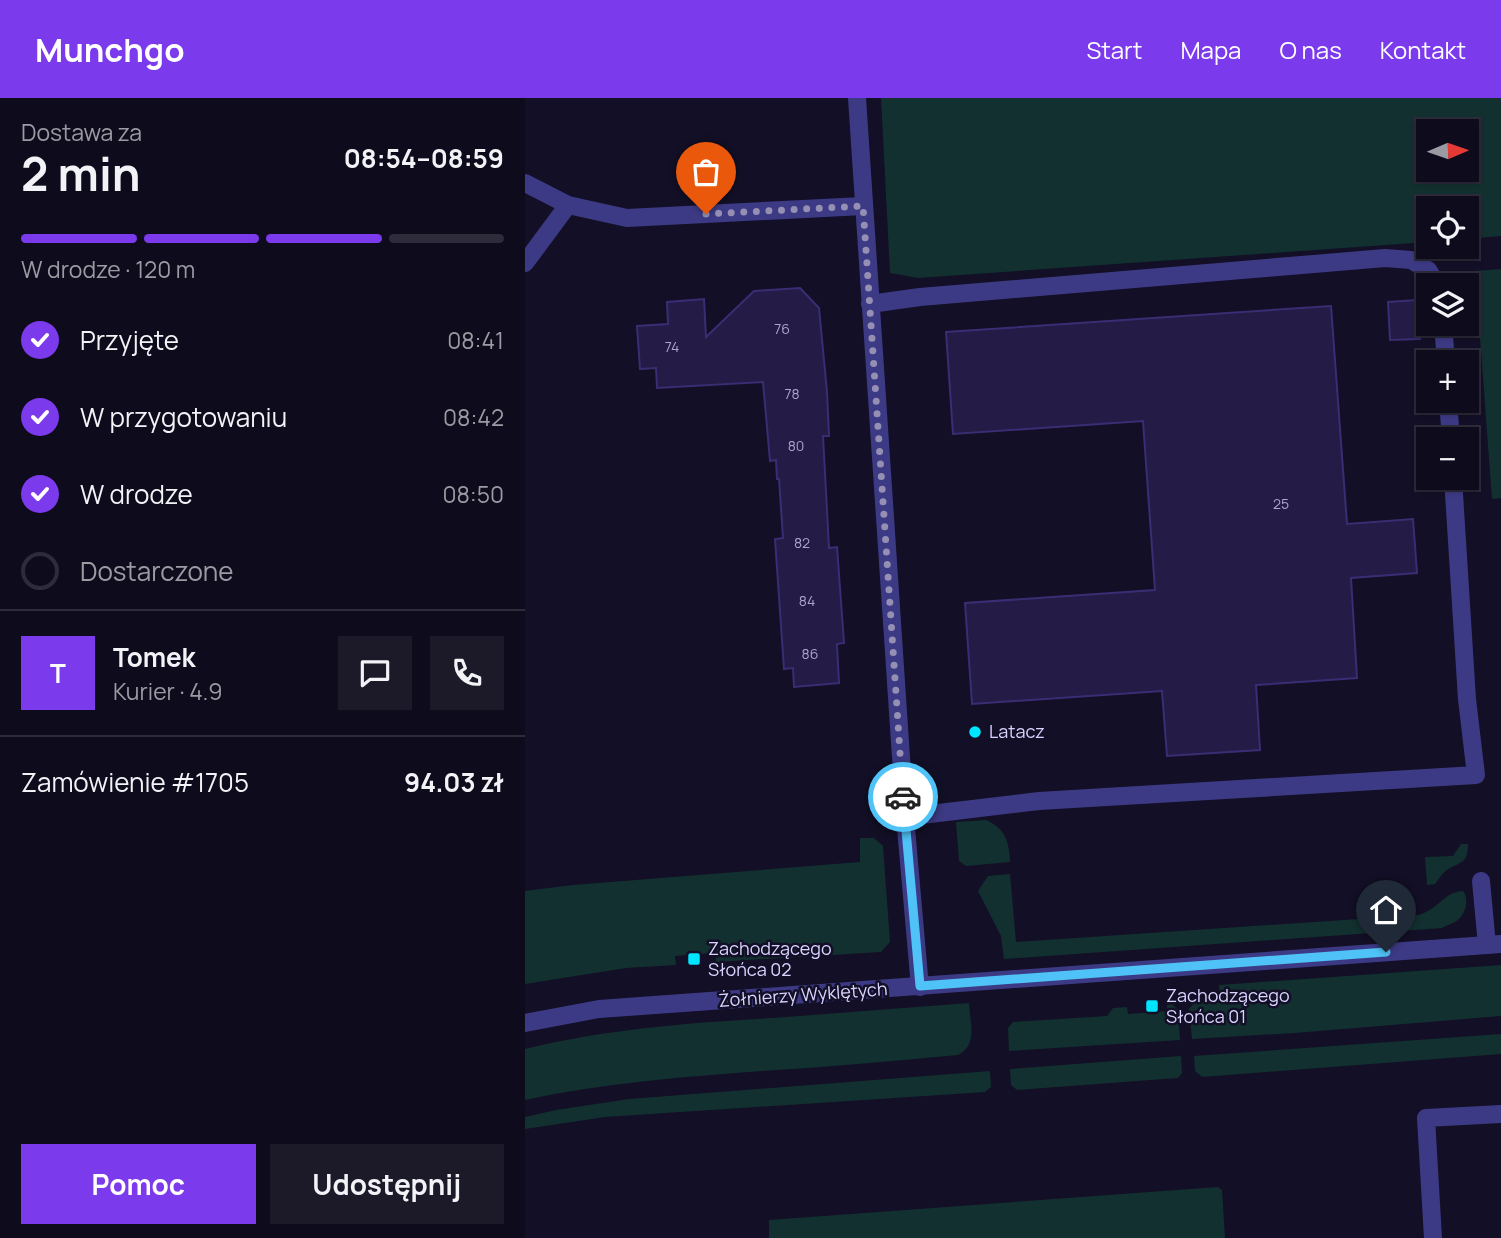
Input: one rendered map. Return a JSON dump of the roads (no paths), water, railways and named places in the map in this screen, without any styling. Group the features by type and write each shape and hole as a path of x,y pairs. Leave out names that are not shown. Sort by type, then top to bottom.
{"street":[{"path":"857,98 905,817 920,986"},
{"path":"525,183 568,205 627,218 863,206"},
{"path":"525,263 568,205"},
{"path":"870,304 920,297 1385,258 1411,260 1430,273"},
{"path":"905,817 1052,800 1476,775 1467,699 1454,490"},
{"path":"1482,881 1494,945"},
{"name":"Żołnierzy Wyklętych","path":"525,1023 599,1009 1494,945"},
{"path":"1433,1238 1426,1118 1501,1114"}],"place":[{"name":"Latacz","path":"975,732"},
{"name":"Zachodzącego Słońca 02","path":"694,959"},
{"name":"Zachodzącego Słońca 01","path":"1152,1006"}]}
